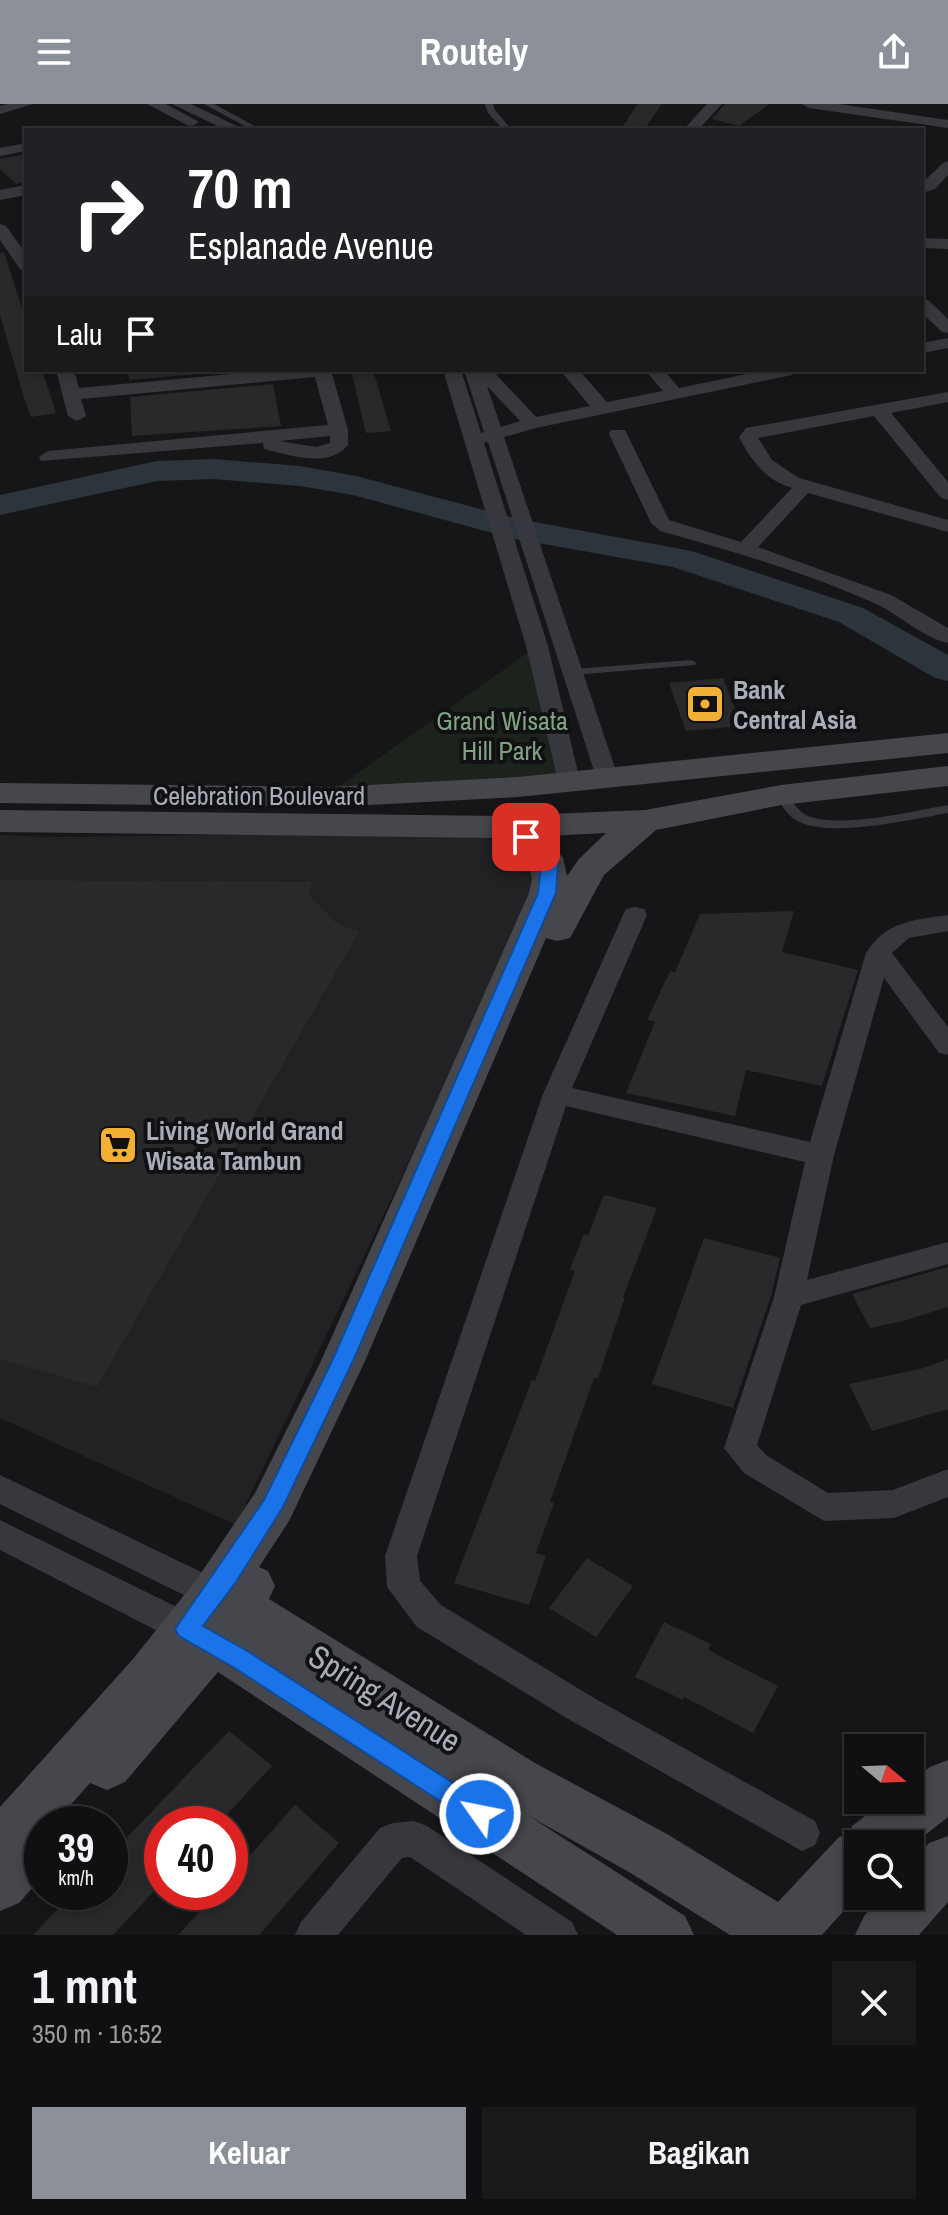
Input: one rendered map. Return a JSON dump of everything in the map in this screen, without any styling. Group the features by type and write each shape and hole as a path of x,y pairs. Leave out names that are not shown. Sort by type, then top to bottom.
{"street":[{"path":"0,110 26,104"},
{"path":"154,104 206,128"},
{"path":"179,104 233,128"},
{"path":"692,128 715,104"},
{"path":"809,104 948,124"},
{"path":"0,152 24,147"},
{"path":"924,188 930,186 948,166"},
{"path":"0,195 24,190"},
{"path":"12,236 24,262"},
{"path":"935,244 948,258"},
{"path":"924,306 948,328"},
{"path":"924,348 948,343"},
{"path":"66,372 77,416"},
{"path":"72,394 301,372"},
{"path":"238,439 306,452 330,452 339,445 339,430 323,372"},
{"path":"453,372 537,646 569,781"},
{"path":"474,372 607,777 948,743"},
{"path":"484,372 532,423"},
{"path":"571,372 602,408"},
{"path":"656,372 674,393"},
{"path":"475,441 532,423 674,393 741,374 766,372"},
{"path":"948,397 750,434 748,437 766,467 804,486 948,526"},
{"path":"879,410 948,494"},
{"path":"48,457 339,430"},
{"path":"618,434 661,523 677,531 745,549 884,599 948,637"},
{"path":"745,549 804,486"},
{"path":"0,1846 229,1594 305,1497 370,1365 576,885 586,870 645,821 781,795 948,776"},
{"name":"Celebration Boulevard","path":"0,793 331,797 518,787 607,777"},
{"path":"0,814 66,822"},
{"name":"Celebration Boulevard","path":"0,821 501,827 645,821"},
{"path":"70,1806 147,1722 229,1594 343,1361 547,893 550,865 541,850 526,837 501,827"},
{"path":"635,915 556,1094 401,1556 404,1587 429,1616 582,1709 802,1833"},
{"path":"948,923 890,936 879,953 820,1155 789,1297 740,1448 747,1457 824,1507 894,1504 948,1483"},
{"path":"879,953 948,1046"},
{"path":"556,1094 820,1155"},
{"path":"789,1297 948,1253"},
{"path":"0,1489 229,1594"},
{"path":"0,1534 229,1594"},
{"name":"Spring Avenue","path":"229,1594 555,1803 648,1853 783,1935"},
{"name":"Spring Avenue","path":"229,1594 666,1935"},
{"path":"889,1830 948,1785"},
{"path":"314,1935 393,1841 404,1838 414,1839 559,1935"},
{"path":"0,1884 24,1858"},
{"path":"883,1935 948,1862"},
{"path":"783,1935 844,1871"}],"lane":[{"path":"208,104 254,128"},
{"path":"489,104 491,111 506,128"},
{"path":"573,672 691,663"},
{"path":"781,795 794,814 814,822 878,820 948,809"}],"shaded area":[{"path":"479,832 535,866 536,895 236,1525 0,1418 0,835"}],"green space":[{"name":"Grand Wisata Hill Park","path":"537,646 569,781 324,797"}],"building":[{"path":"638,104 662,104 645,128 621,128"},
{"path":"725,104 769,104 739,126 712,119"},
{"path":"24,154 24,182 16,184 0,169 0,159"},
{"path":"4,252 24,315 24,372 43,372 56,413 31,417 24,398 0,315 0,253"},
{"path":"128,372 219,372 129,380"},
{"path":"351,372 374,372 391,431 366,433"},
{"path":"273,384 281,426 132,436 130,397"},
{"name":"Bank Central Asia","path":"723,678 742,726 686,731 669,683"},
{"name":"Living World Grand Wisata Tambun","path":"0,880 312,882 309,895 336,923 359,932 97,1387 0,1359"},
{"path":"794,911 782,952 858,970 822,1086 746,1070 735,1116 626,1093 655,1022 647,1020 670,971 675,972 700,914"},
{"path":"604,1195 657,1208 623,1297 598,1378 594,1378 550,1502 554,1503 536,1553 546,1556 529,1605 454,1583 532,1380 535,1381 575,1271 570,1269"},
{"path":"704,1238 780,1258 771,1296 733,1408 652,1384"},
{"path":"948,1267 948,1307 903,1321 870,1328 852,1294"},
{"path":"948,1359 948,1409 872,1431 849,1384 924,1368"},
{"path":"587,1558 633,1586 596,1637 549,1608"},
{"path":"664,1622 711,1644 708,1650 778,1686 753,1733 684,1697 683,1700 635,1677"},
{"path":"229,1731 272,1766 235,1806 157,1806"},
{"path":"295,1805 339,1843 259,1935 178,1935 201,1910 248,1910 248,1858"},
{"path":"144,1820 144,1902 113,1935 33,1935 57,1910 128,1910 128,1836"}],"waterway":[{"path":"0,505 157,471 214,469 300,476 356,486 515,529 680,558 851,615 948,670"}],"place":[{"name":"Bank Central Asia","path":"705,704"},
{"name":"Living World Grand Wisata Tambun","path":"118,1145"}],"route":[{"path":"480,1814 241,1659 187,1629 228,1575 272,1507 343,1361 547,893 550,865 541,850 526,837"}]}
